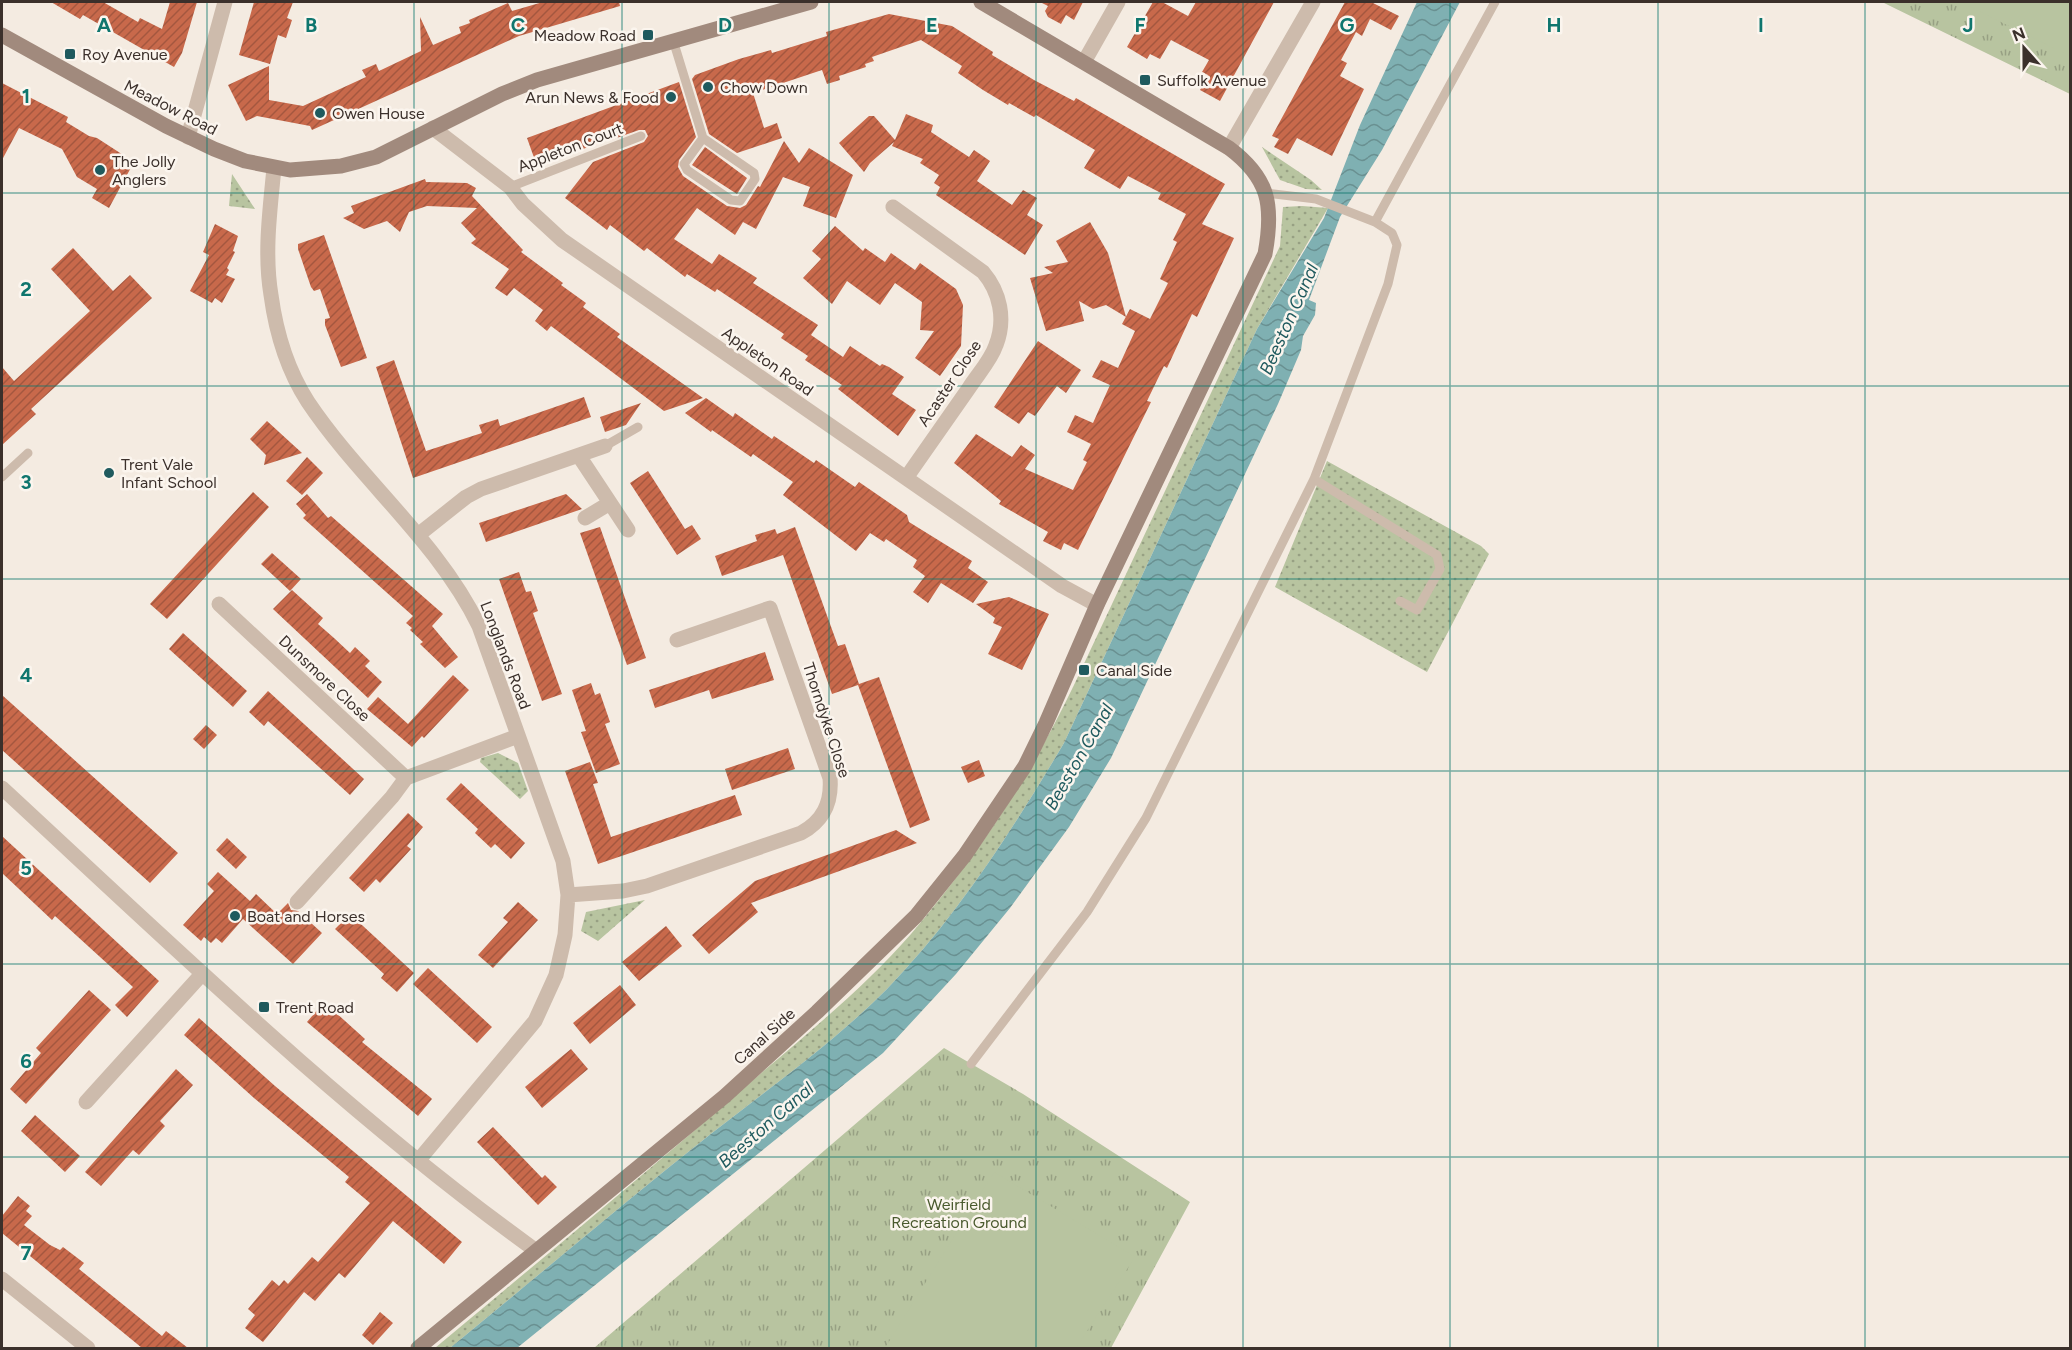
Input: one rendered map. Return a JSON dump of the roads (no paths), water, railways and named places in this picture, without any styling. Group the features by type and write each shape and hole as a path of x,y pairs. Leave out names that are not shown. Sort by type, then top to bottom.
{"street":[{"path":"188,137 225,2"},
{"name":"Meadow Road","path":"2,35 188,137 244,161 274,168 310,169 364,161 502,94 537,80 783,6 811,2"},
{"path":"981,2 1229,148 1253,168 1266,193"},
{"path":"1084,62 1118,2"},
{"path":"1229,148 1313,2"},
{"name":"Appleton Road","path":"433,128 510,187 523,204 561,240 1062,586 1097,605"},
{"name":"Longlands Road","path":"274,168 268,275 274,316 289,362 308,401 449,573 470,607 479,626 562,861 568,895 562,956 541,1011 418,1161"},
{"name":"Canal Side","path":"418,1348 733,1088 834,997 916,916 965,855 1025,766 1097,605 1265,254 1269,233 1266,193"},
{"name":"Acaster Close","path":"893,207 982,272 996,291 1000,315 1000,328 993,353 906,478"},
{"path":"418,535 466,497 481,489 605,446"},
{"path":"579,456 628,530"},
{"path":"585,518 610,502"},
{"name":"Dunsmore Close","path":"219,604 406,778"},
{"name":"Thorndyke Close","path":"568,895 623,891 676,878 801,833 817,823 827,807 830,778 770,608 677,640"},
{"path":"297,902 392,797 406,778 518,736"},
{"path":"2,788 283,1047 418,1161 535,1250"},
{"path":"86,1102 202,974"},
{"path":"2,1278 88,1348"}],"lane":[{"path":"1375,222 1495,2"},
{"path":"673,40 703,138 754,173 755,179 747,195 740,201 731,200 687,170 684,164 703,138"},
{"name":"Appleton Court","path":"510,187 641,136"},
{"path":"971,1064 1087,912 1146,818 1314,479 1388,284 1397,245 1392,233 1375,222 1316,199 1266,193"},
{"path":"605,446 638,427"},
{"path":"2,477 28,453"},
{"path":"1314,479 1437,555 1440,569 1417,610 1400,601"}],"water":[{"name":"Beeston Canal","path":"1417,2 1460,2 1382,150 1340,217 1309,300 1316,303 1315,315 1303,336 1301,350 1278,404 1111,758 1069,827 1010,908 956,974 883,1053 517,1348 450,1348 646,1186 845,1028 913,961 983,871 1025,808 1064,743 1257,329 1324,218 1360,125"}],"place":[{"name":"Meadow Road","path":"648,35"},
{"name":"Roy Avenue","path":"70,54"},
{"name":"Suffolk Avenue","path":"1145,80"},
{"name":"Chow Down","path":"708,87"},
{"name":"Arun News & Food","path":"671,97"},
{"name":"Owen House","path":"320,113"},
{"name":"The Jolly Anglers","path":"100,170"},
{"name":"Trent Vale Infant School","path":"109,473"},
{"name":"Canal Side","path":"1084,670"},
{"name":"Boat and Horses","path":"235,916"},
{"name":"Trent Road","path":"264,1007"}],"park label":[{"name":"Weirfield Recreation Ground","path":"959,1213"}]}
